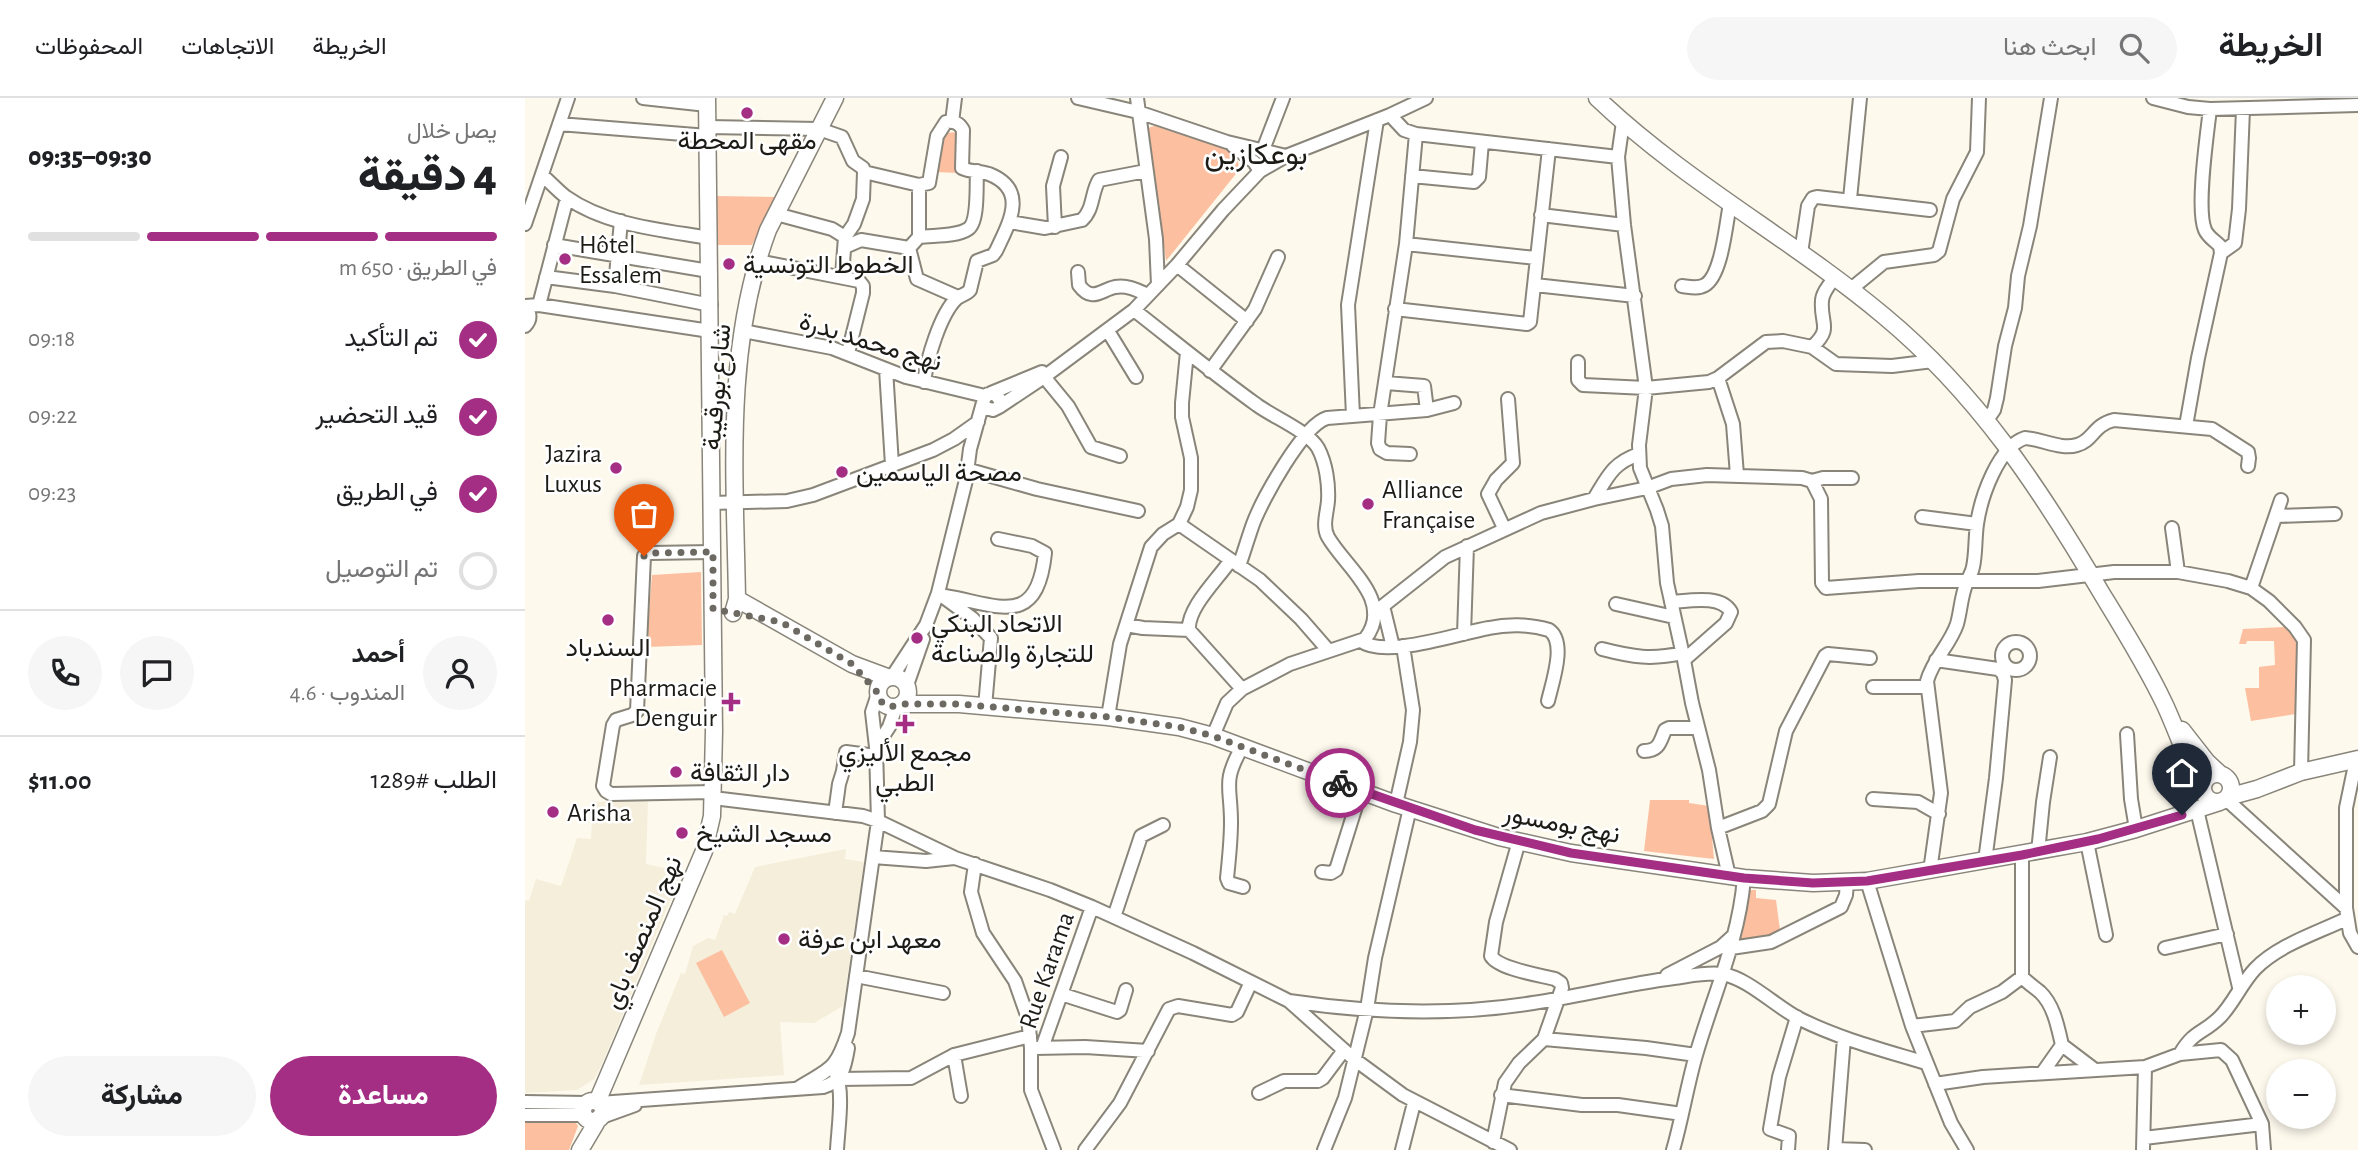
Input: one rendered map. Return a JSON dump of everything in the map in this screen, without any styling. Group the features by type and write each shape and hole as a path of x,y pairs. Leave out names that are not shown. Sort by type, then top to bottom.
{"main road":[{"name":"شارع بورقيبة","path":"735,606 735,392 743,331 758,261 768,230 835,98"},
{"path":"1600,99 1623,122 1681,170 1851,289 1933,361 1987,420 2009,447 2050,508 2165,705 2189,741 2224,776 2231,788 2224,799 2209,800 2195,778 2165,705"},
{"name":"شارع بورقيبة","path":"707,102 713,609"},
{"name":"نهج بومسور","path":"713,609 735,606 781,622 852,664 903,680 904,696"},
{"name":"نهج المنصف باي","path":"593,1108 704,851 712,816 713,795 713,609"},
{"name":"نهج بومسور","path":"852,664 878,693 884,704 904,696 1179,727 1213,736 1403,806 1519,841 1571,853 1737,877 1813,883 1867,881 2087,842 2167,820 2301,772 2357,759"},
{"path":"878,693 879,686 889,677"},
{"path":"2203,790 2206,779 2215,774 2224,776"},
{"name":"نهج بومسور","path":"2224,776 2275,780"},
{"name":"نهج بومسور","path":"2167,820 2203,790"},
{"path":"579,1150 593,1108"}],"street":[{"path":"525,224 568,98"},
{"path":"643,98 707,102"},
{"path":"952,122 955,98"},
{"path":"1078,98 1138,112 1227,142 1286,156"},
{"path":"1137,98 1156,239 1158,285"},
{"path":"1263,149 1283,98"},
{"path":"712,503 799,498 836,487 933,450 954,439 988,407 1059,365 1133,310 1177,265 1260,171 1286,156 1426,98"},
{"path":"1850,199 1860,98"},
{"path":"1851,289 1884,262 1934,255 1939,251 1954,199 1977,152 1979,98"},
{"path":"1987,420 1994,410 1997,398 2005,346 2015,308 2018,276 2031,226 2051,98"},
{"path":"2161,99 2210,109 2243,109 2271,103 2337,102 2358,105"},
{"path":"2186,426 2221,253 2220,246 2209,236 2203,224 2203,170 2210,109"},
{"path":"2221,253 2235,243 2243,109"},
{"path":"1390,115 1404,130 1416,134 1618,157"},
{"path":"1353,416 1349,305 1377,120"},
{"path":"864,172 919,185 929,183 939,130 946,122 952,122 960,125 963,130 962,168 990,174 1013,194 1009,222 993,255 977,261 970,290 965,295 958,297 917,279 909,248"},
{"path":"1623,122 1618,157 1624,225 1646,388 1640,468 1661,526 1667,583 1697,728 1709,770 1718,828 1737,877 1740,910 1723,974 1696,1055 1673,1150"},
{"path":"559,124 708,131 819,129 842,137 853,161 863,168 864,172 863,199 845,242 842,276"},
{"path":"1410,454 1387,453 1380,449 1378,443 1406,244 1416,134"},
{"path":"1227,142 1254,162 1260,171"},
{"path":"1412,176 1474,182 1479,177 1482,142"},
{"path":"1395,309 1527,324 1531,320 1549,149"},
{"path":"1055,227 1053,186 1062,157"},
{"path":"909,248 919,237 959,233 972,225 975,218 977,171"},
{"path":"1009,222 1034,228 1055,227 1082,220 1087,215 1095,186 1101,178 1146,171"},
{"path":"542,175 567,198 595,212 621,221 710,238"},
{"path":"919,185 919,237"},
{"path":"539,305 567,198"},
{"path":"1801,253 1808,206 1813,198 1850,199 1930,210"},
{"path":"1682,286 1702,286 1713,278 1719,262 1730,204"},
{"path":"776,214 832,229 845,242"},
{"path":"1541,215 1624,225"},
{"path":"615,286 621,221"},
{"path":"845,242 863,240 909,248"},
{"path":"554,244 709,271"},
{"path":"1406,244 1536,258"},
{"path":"1210,370 1247,321 1278,257"},
{"path":"758,261 859,281 863,286 848,353"},
{"path":"1177,265 1247,321"},
{"path":"1078,272 1079,285 1089,294 1097,295 1113,288 1125,287 1148,295"},
{"path":"546,277 615,286 711,305"},
{"path":"1812,347 1823,336 1826,328 1822,299 1835,277"},
{"path":"1535,285 1635,296"},
{"path":"924,382 928,358 940,326 958,297"},
{"path":"525,306 539,305 710,331"},
{"path":"525,306 530,318 525,326"},
{"path":"1133,310 1259,407 1304,435 1318,449 1328,487 1326,533 1364,582 1398,647 1413,710 1403,806 1367,1009 1345,1098 1324,1150"},
{"name":"نهج محمد بدرة","path":"743,331 848,353 988,407"},
{"path":"1108,331 1136,377"},
{"path":"1578,362 1578,380 1583,385 1646,388 1702,383 1718,378 1766,342 1783,341 1812,347 1836,364 1892,366 1933,361"},
{"path":"1108,717 1116,663 1151,547 1163,534 1179,524 1188,507 1192,476 1182,403 1187,352"},
{"path":"885,369 892,465"},
{"path":"1042,375 1068,406 1091,447 1120,456"},
{"path":"1718,378 1733,424 1737,475"},
{"path":"1386,383 1424,386 1427,410"},
{"path":"1504,528 1488,494 1496,480 1513,463 1508,399"},
{"path":"1242,689 1189,630 1189,624 1199,603 1235,564 1265,500 1304,435 1322,419 1427,410 1454,403"},
{"path":"889,677 926,625 940,594 968,474 988,407"},
{"path":"1930,871 1941,793 1927,687 1930,669 1949,642 1956,626 1973,569 1977,524 1993,472 2009,447 2025,438 2059,445 2077,445 2084,442 2103,422 2114,420 2212,429 2248,452 2248,466"},
{"path":"1594,499 1620,462 1639,454"},
{"path":"968,474 1137,511"},
{"path":"1213,736 1227,704 1242,689 1290,664 1361,641 1371,630 1379,609 1445,557 1541,513 1647,488 1671,479 1737,475 1812,481 1823,478 1852,478"},
{"path":"1812,481 1821,499 1824,586 1919,581 2038,581 2091,575 2178,572 2251,588 2269,601 2304,640 2301,772"},
{"path":"2251,588 2281,500"},
{"path":"2277,516 2335,514"},
{"path":"1922,517 1977,524"},
{"path":"1179,524 1260,580 1328,650"},
{"path":"2172,528 2178,572"},
{"path":"940,594 1001,607 1025,603 1037,589 1045,553 1033,546 998,539"},
{"path":"1464,634 1467,546"},
{"path":"713,552 649,553 644,556 637,711 616,720 613,725 603,786 606,791 611,794 713,795 863,816 878,821 955,858 1092,907 1289,1001 1354,1059 1414,1103 1510,1150"},
{"path":"940,594 972,618 991,639 985,707"},
{"path":"1602,649 1641,658 1683,656 1726,624 1731,612 1728,606 1718,602 1671,602"},
{"path":"1616,604 1674,617"},
{"path":"876,751 904,696 926,625"},
{"path":"1126,625 1189,630"},
{"path":"1361,641 1372,648 1398,647 1491,627 1540,627 1553,633 1558,653 1548,701"},
{"path":"1718,828 1762,811 1769,804 1786,731 1825,656 1837,654 1870,658"},
{"path":"1936,660 2006,670 1985,861"},
{"path":"1873,687 1927,687"},
{"path":"837,1150 841,1100 831,1077 848,1033 878,821 872,712 878,693"},
{"path":"1644,751 1652,751 1658,746 1665,730 1669,728 1697,728"},
{"path":"2127,734 2131,799 2136,829"},
{"path":"1242,747 1230,768 1228,784 1231,819 1227,878 1229,883 1243,887"},
{"path":"835,813 846,752 876,751"},
{"path":"1912,1026 1955,1021 1970,1007 2002,992 2022,977 2030,853 2050,757"},
{"path":"2357,759 2346,808 2346,913 2350,933 2358,947"},
{"path":"1322,872 1331,873 1336,870 1361,790"},
{"path":"1873,799 1918,803 1939,814"},
{"path":"2224,799 2346,913"},
{"path":"2197,810 2239,987"},
{"path":"1114,917 1141,836 1163,825"},
{"path":"1493,1142 1505,1083 1544,1039 1559,999 1560,983 1555,979 1506,966 1493,960 1491,956 1496,922 1519,841"},
{"path":"2087,842 2106,935"},
{"path":"873,857 926,861 955,858"},
{"path":"975,864 971,892 979,922 983,933 1016,985 1028,1018 1034,1044 1032,1095 1054,1150"},
{"path":"1867,881 1912,1026 1954,1129 1967,1150"},
{"path":"1657,979 1732,942 1771,942 1842,907 1847,882"},
{"name":"Rue Karama","path":"1034,1044 1061,994 1092,907"},
{"path":"2180,1054 2193,1035 2226,1011 2239,987 2257,967 2279,951 2346,913"},
{"path":"2165,948 2227,934"},
{"path":"1289,1001 1367,1009 1478,1011 1559,999 1657,979 1723,974 1747,985 1797,1017 1844,1038 1926,1063"},
{"path":"856,976 943,993"},
{"path":"2022,977 2049,1003 2062,1045 2095,1070"},
{"path":"1091,1148 1120,1103 1169,1009 1178,1006 1233,1015 1251,982"},
{"path":"1061,994 1117,1013 1126,990"},
{"path":"1788,1150 1789,1136 1770,1129 1779,1077 1797,1017"},
{"path":"1844,1038 1835,1149 1865,1150"},
{"path":"1544,1039 1696,1055"},
{"path":"525,1115 652,1099 810,1089 831,1077 904,1079 919,1075 954,1055 1034,1044 1148,1051"},
{"path":"2043,1072 2062,1045"},
{"path":"1259,1093 1284,1080 1323,1079 1344,1050"},
{"path":"1935,1084 2043,1072 2145,1067 2180,1054 2221,1050 2228,1055 2262,1124 2265,1150"},
{"path":"954,1055 961,1096"},
{"path":"2145,1067 2144,1144 2262,1124"},
{"path":"1501,1095 1582,1105 1618,1105 1682,1114"},
{"path":"525,1102 593,1108"},
{"path":"1402,1150 1414,1103"}],"shaded area":[{"path":"1155,126 1229,150 1237,159 1239,167 1166,261 1148,130"},
{"path":"960,132 959,173 935,172 942,133"},
{"path":"714,196 775,197 752,245 715,245"},
{"path":"701,572 702,645 646,647 652,575"},
{"path":"2291,628 2297,638 2296,714 2251,721 2245,688 2259,688 2259,667 2275,665 2274,641 2247,641 2246,644 2239,644 2243,629"},
{"path":"648,800 646,864 682,872 602,1064 594,1079 577,1090 525,1093 525,900 529,901 536,879 561,886 577,838 591,839 593,802"},
{"path":"1650,800 1689,800 1689,803 1709,806 1714,859 1644,851"},
{"name":"معهد ابن عرفة","path":"846,849 845,859 864,862 843,1006 814,1023 780,1022 784,1075 639,1085 681,973 685,974 693,946 708,938 715,940 724,915 727,916 729,912 735,914 755,867"},
{"path":"1751,890 1756,890 1756,898 1776,900 1780,930 1767,938 1742,941 1739,939"},
{"path":"722,950 750,1003 724,1017 696,963"},
{"path":"574,1120 578,1126 569,1150 525,1150 525,1121"}],"way so far":[{"path":"644,556 649,553 713,552 713,609 781,622 852,664 877,692 880,701 890,707 903,704 959,704 1108,717 1179,727 1213,736 1340,783"}],"place":[{"name":"مقهى المحطة","path":"747,113"},
{"name":"Hôtel Essalem","path":"565,259"},
{"name":"الخطوط التونسية","path":"729,264"},
{"name":"Jazira Luxus","path":"616,468"},
{"name":"مصحة الياسمين","path":"842,472"},
{"name":"Alliance Française","path":"1368,504"},
{"name":"السندباد","path":"608,620"},
{"name":"الاتحاد البنكي للتجارة والصناعة","path":"917,638"},
{"name":"Pharmacie Denguir","path":"731,702"},
{"name":"مجمع الأليزي الطبي","path":"905,724"},
{"name":"دار الثقافة","path":"676,772"},
{"name":"Arisha","path":"553,812"},
{"name":"مسجد الشيخ","path":"682,833"},
{"name":"معهد ابن عرفة","path":"784,939"}],"district":[{"name":"بوعكازين","path":"1256,154"}],"route":[{"path":"1340,783 1475,830 1571,853 1744,878 1813,883 1867,881 2022,855 2098,839 2182,815"}]}
